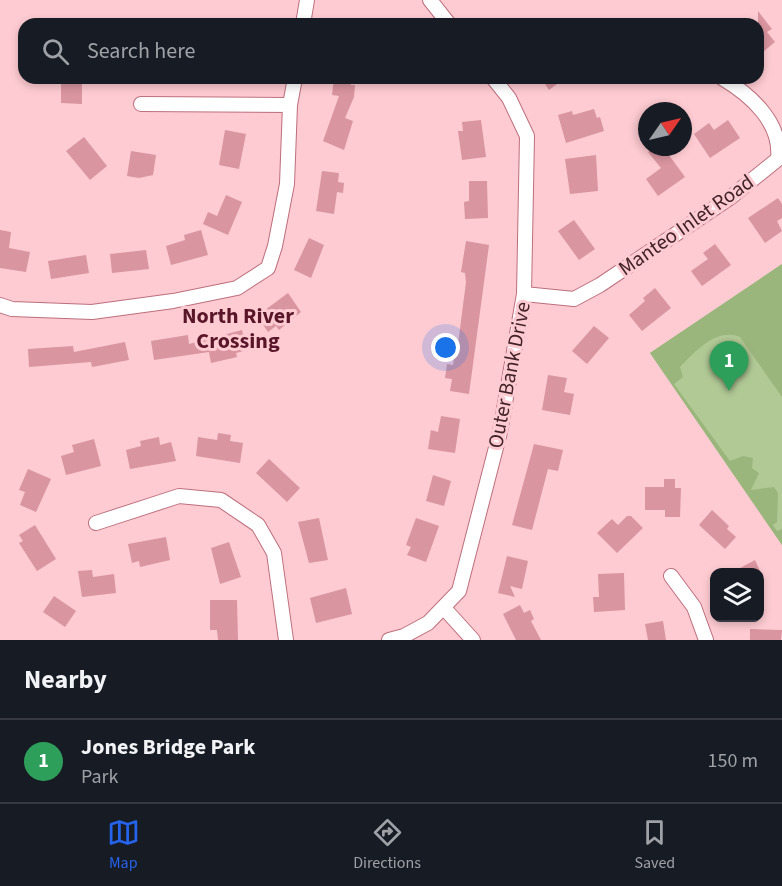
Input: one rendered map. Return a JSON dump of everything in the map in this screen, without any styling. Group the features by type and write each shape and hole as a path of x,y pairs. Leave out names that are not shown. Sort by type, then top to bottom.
{"street":[{"path":"304,18 307,0"},
{"path":"430,0 444,18"},
{"path":"0,305 12,309 92,312 173,301 237,288 268,268 287,184 290,105 293,84"},
{"name":"Outer Bank Drive","path":"389,640 404,636 428,623 459,591 497,443 524,294 527,136 509,98 498,84"},
{"name":"Manteo Inlet Road","path":"524,294 574,299 600,285 731,197 778,159 781,145 775,125 731,84"},
{"path":"141,104 290,105"},
{"path":"96,523 179,496 221,500 258,525 274,553 286,640"},
{"path":"671,576 694,607 706,640"},
{"path":"444,608 473,640"}],"green space":[{"path":"782,264 782,545 650,353"},
{"path":"782,264 782,397 740,337 731,335 715,338 700,348 680,367 683,377 674,384 730,461 743,456 753,458 752,468 759,473 751,490 774,487 778,493 777,522 773,525 777,531 782,529 782,545 650,353"}],"building":[{"path":"764,19 772,29 767,32 775,42 764,51"},
{"path":"61,84 82,84 82,104 61,103"},
{"path":"333,84 355,85 354,97 345,118 353,121 344,150 323,141 339,96 332,95"},
{"path":"545,84 557,84 549,90"},
{"path":"594,109 597,118 600,117 604,131 566,143 558,115 572,111 573,115"},
{"path":"481,120 486,157 462,160 458,131 463,131 462,122"},
{"path":"728,120 740,138 710,158 694,134 709,123 714,130"},
{"path":"225,130 246,134 239,169 219,165"},
{"path":"84,137 107,166 90,180 66,151"},
{"path":"131,151 156,155 153,175 139,178 127,176"},
{"path":"596,155 598,191 570,194 565,159"},
{"path":"651,156 670,156 685,177 658,196 646,179 661,168"},
{"path":"322,171 339,173 338,182 344,183 343,193 337,192 334,214 316,211"},
{"path":"469,181 487,181 488,218 465,219 464,202 469,201"},
{"path":"226,195 242,202 228,235 203,224 208,212 217,216"},
{"path":"778,198 782,204 782,218 777,221 782,231 765,243 748,218"},
{"path":"574,220 595,249 579,260 558,231"},
{"path":"0,230 11,232 9,248 30,252 26,272 0,268"},
{"path":"201,230 208,255 171,265 166,246 185,240 184,235"},
{"path":"309,238 324,245 311,278 294,270"},
{"path":"466,241 489,245 469,394 450,391 452,379 445,378 447,364 453,365 455,352 457,352 466,282 465,273 461,272"},
{"path":"715,244 731,265 702,286 691,271 708,259 703,253"},
{"path":"146,250 149,269 112,273 110,254"},
{"path":"86,255 89,273 51,279 48,261"},
{"path":"655,288 671,308 642,331 629,315 645,301 643,298"},
{"path":"288,293 301,312 279,330 276,326 268,332 257,316"},
{"path":"594,326 609,338 587,364 572,351"},
{"path":"242,330 247,350 236,353 237,357 211,363 209,352 154,360 151,341 188,335 189,344"},
{"path":"125,342 129,360 92,367 91,362 29,367 28,349 73,346 74,352"},
{"path":"548,375 567,378 564,392 574,394 570,415 542,410"},
{"path":"441,416 460,419 455,453 428,449 431,430 438,432"},
{"path":"218,433 231,435 230,441 243,443 240,463 196,456 198,437 217,440"},
{"path":"159,437 160,445 171,442 176,461 130,469 126,450 141,446 140,441"},
{"path":"94,439 101,466 66,475 61,456 74,452 72,445"},
{"path":"534,444 563,450 558,471 548,469 532,530 512,525"},
{"path":"269,459 300,488 287,502 256,473"},
{"path":"28,469 51,479 36,512 20,505 25,492 19,490"},
{"path":"433,475 451,481 444,506 426,501"},
{"path":"664,479 675,479 675,488 681,488 680,517 665,517 665,510 645,510 645,487 664,487"},
{"path":"712,510 729,526 727,529 736,537 725,549 699,525"},
{"path":"627,516 631,516 643,528 617,553 597,533 612,519 618,525"},
{"path":"319,518 328,560 309,563 298,522"},
{"path":"416,518 439,526 426,562 407,555 411,547 406,545"},
{"path":"35,525 56,559 37,571 19,543 23,541 19,535"},
{"path":"166,537 170,560 140,567 139,561 132,563 128,544"},
{"path":"229,542 241,577 220,584 211,548"},
{"path":"507,556 528,561 522,589 510,586 515,597 498,593"},
{"path":"755,560 759,568 740,568"},
{"path":"92,570 93,577 114,574 116,593 82,597 78,571"},
{"path":"624,573 625,610 594,612 593,597 599,597 598,574"},
{"path":"346,588 352,614 316,623 310,598"},
{"path":"54,596 76,611 65,627 43,612"},
{"path":"210,600 237,600 238,640 218,640 217,630 210,630"},
{"path":"520,605 524,613 530,610 534,619 531,621 541,640 516,640 503,614"},
{"path":"663,621 666,640 648,640 645,624"},
{"path":"750,629 782,630 781,640 750,640"}],"place":[{"name":"Jones Bridge Park","path":"729,391"}],"district":[{"name":"North River Crossing","path":"238,328"}]}
